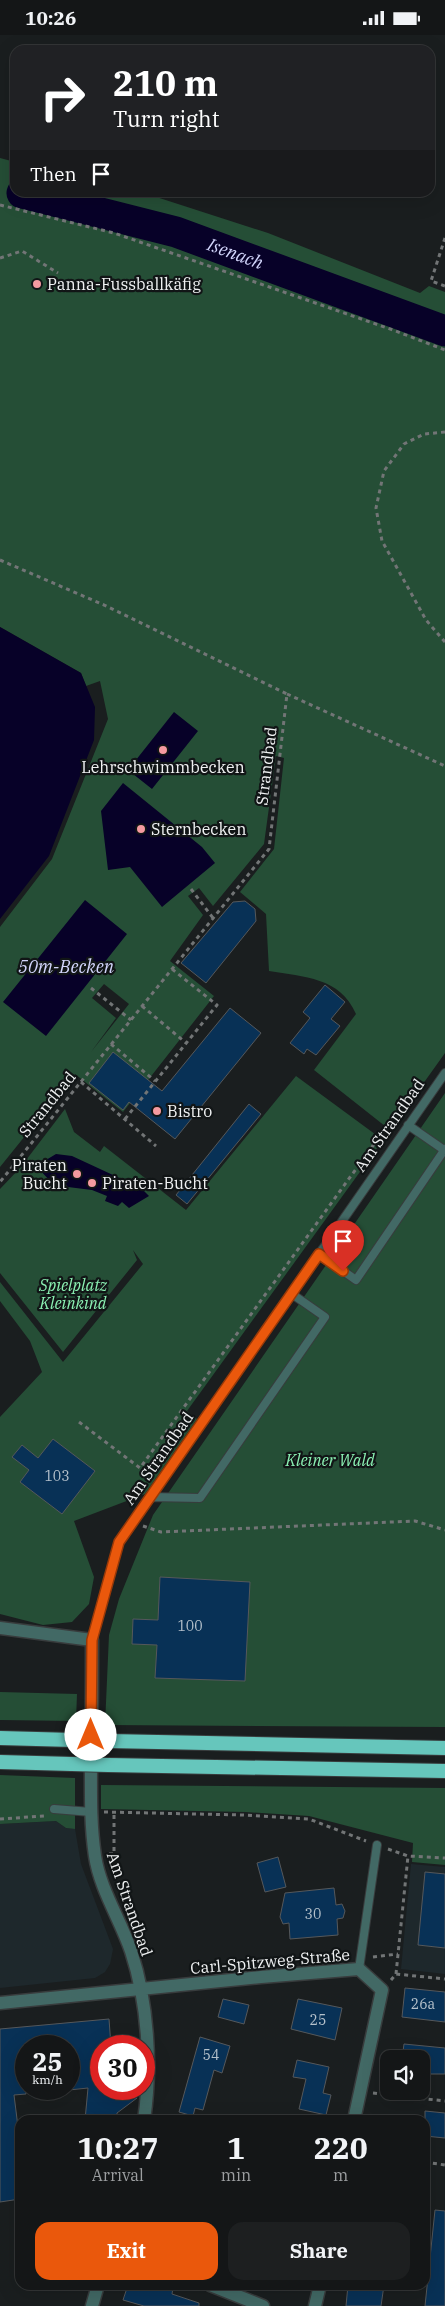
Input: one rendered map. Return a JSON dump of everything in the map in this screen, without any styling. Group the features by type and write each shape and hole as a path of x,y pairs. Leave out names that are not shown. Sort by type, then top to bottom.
{"highway":[{"path":"0,1738 445,1748"},
{"path":"0,1762 445,1771"}],"street":[{"path":"0,1628 92,1640"},
{"name":"Am Strandbad","path":"92,1640 91,1812 95,1855 98,1871 131,1952 140,1990 148,2045 148,2091 145,2115"},
{"name":"Carl-Spitzweg-Straße","path":"140,1990 359,1969 382,1989"},
{"path":"355,2115 382,1989"},
{"path":"0,2003 140,1990"},
{"path":"92,2306 97,2290"},
{"path":"223,2290 263,2306"},
{"path":"315,2306 319,2290"}],"lane":[{"name":"Am Strandbad","path":"92,1640 119,1542 445,1073"},
{"path":"319,1254 356,1279 445,1150 408,1125"},
{"path":"150,1497 200,1497 325,1317 292,1294"},
{"path":"54,1809 91,1812"},
{"path":"359,1969 377,1845"}],"path":[{"path":"0,205 114,233 393,329 445,350"},
{"path":"445,238 431,281 445,286"},
{"path":"0,259 22,251 58,273"},
{"path":"445,432 424,434 404,444 384,471 376,508 382,541 426,620 445,642"},
{"path":"0,559 104,605 287,694 445,766"},
{"name":"Strandbad","path":"0,1182 269,849 287,694"},
{"path":"191,889 213,918"},
{"path":"125,1119 217,1005 172,969"},
{"path":"91,988 131,1019"},
{"path":"142,1006 186,1043"},
{"path":"111,1044 155,1081"},
{"path":"81,1082 156,1146"},
{"path":"79,1423 140,1468 382,1133"},
{"path":"132,1523 161,1532 414,1521 445,1530"},
{"path":"0,1819 44,1816 54,1809"},
{"path":"95,1855 114,1854 114,1812 243,1815 309,1819 408,1857 445,1858"},
{"path":"382,1989 396,1974 408,1857"},
{"path":"359,1969 373,1957 398,1954"},
{"path":"396,1974 445,1979"},
{"path":"360,2092 445,2101"},
{"path":"430,2164 445,2165"}],"shaded area":[{"path":"56,1821 66,1828 75,1829 81,1864 113,1949 110,1964 105,1972 95,1978 0,1988 0,1824"},
{"path":"411,1864 445,1867 445,1974 401,1969"}],"green space":[{"path":"0,158 10,161 10,197 156,197 268,233 420,293 429,286 445,292 445,1053 390,1130 314,1070 356,1014 349,1002 341,993 320,981 308,977 269,971 266,914 240,892 274,849 284,758 276,756 264,844 213,906 199,888 188,896 203,915 170,961 214,996 123,1112 75,1074 0,1167 0,927 52,859 108,719 100,681 86,686 81,673 0,627","holes":["104,984 129,1004 91,1052 116,1018 92,998"]},
{"name":"Spielplatz Kleinkind","path":"296,1076 383,1140 187,1411 197,1419 145,1494 74,1521 94,1577 89,1604 72,1622 43,1625 0,1614 0,1417 42,1372 30,1341 0,1301 0,1282 63,1362 143,1264 133,1250 137,1260 63,1352 0,1273 0,1189 20,1168 65,1109 74,1132 100,1152 104,1146 186,1210"},
{"name":"Kleiner Wald","path":"445,1093 445,1727 105,1725 109,1635 119,1599 153,1515"},
{"path":"0,1692 77,1694 76,1721 0,1720"},
{"path":"0,1775 75,1778 75,1829 66,1828 56,1821 0,1824"},
{"path":"101,1785 445,1788 445,1865 412,1862 413,1843 309,1816 246,1812 101,1809"}],"water":[{"path":"0,627 81,673 95,707 94,740 49,856 0,919"},
{"name":"Lehrschwimmbecken","path":"174,712 198,731 152,789 128,770"},
{"name":"Sternbecken","path":"123,783 202,847 215,863 162,907 130,867 108,870 101,811"},
{"name":"50m-Becken","path":"85,900 127,934 46,1036 3,1002"},
{"name":"Piraten Bucht","path":"56,1154 72,1156 141,1188 149,1196 129,1208 122,1202 118,1206 105,1201 107,1196 92,1190 68,1187 63,1181 53,1184 36,1166"}],"building":[{"path":"245,901 255,909 256,921 206,983 181,963 233,902"},
{"path":"325,985 345,1002 331,1019 340,1026 316,1055 307,1049 304,1054 290,1043 310,1018 303,1012"},
{"path":"230,1008 261,1033 175,1139 129,1102 123,1110 89,1083 113,1052 162,1091"},
{"path":"249,1104 261,1114 187,1204 176,1195"},
{"path":"53,1439 95,1471 62,1514 20,1482 29,1470 12,1457 22,1445 38,1458"},
{"path":"160,1577 250,1582 245,1681 155,1678 157,1645 132,1644 133,1619 158,1620"},
{"path":"278,1857 286,1887 265,1892 257,1863"},
{"path":"425,1872 445,1874 445,1948 418,1945"},
{"path":"334,1888 336,1905 342,1904 345,1911 343,1918 337,1919 338,1935 290,1939 289,1923 283,1924 280,1917 285,1893"},
{"path":"405,1988 445,1992 445,2022 402,2017"},
{"path":"223,1999 249,2005 244,2024 218,2017"},
{"path":"298,1999 342,2008 335,2040 291,2029"},
{"path":"109,2019 110,2035 90,2035 90,2100 134,2100 117,2113 117,2115 85,2115 88,2088 80,2089 80,2035 15,2035 15,2200 0,2202 0,2029"},
{"path":"200,2037 230,2046 222,2073 214,2070 203,2110 195,2108 193,2115 179,2112"},
{"path":"404,2044 445,2048 445,2074 430,2074 430,2050 403,2050"},
{"path":"297,2060 329,2067 323,2093 331,2095 326,2115 299,2109 306,2079 293,2077"},
{"path":"425,2111 445,2113 445,2138 430,2136 430,2115 425,2115"},
{"path":"435,2210 445,2211 445,2306 425,2306 427,2290 430,2290 430,2258"},
{"path":"126,2290 173,2290 172,2294 199,2303 199,2306 144,2306 123,2300"},
{"path":"348,2290 383,2290 381,2306 346,2306"}],"waterway":[{"name":"Isenach","path":"38,197 176,232 445,331"}],"place":[{"name":"Panna-Fussballkäfig","path":"37,284"},
{"name":"Lehrschwimmbecken","path":"163,750"},
{"name":"Sternbecken","path":"141,829"},
{"name":"Bistro","path":"157,1111"},
{"name":"Piraten Bucht","path":"77,1174"},
{"name":"Piraten-Bucht","path":"92,1183"}],"route":[{"path":"91,1735 92,1640 119,1542 319,1254 343,1271"}]}
